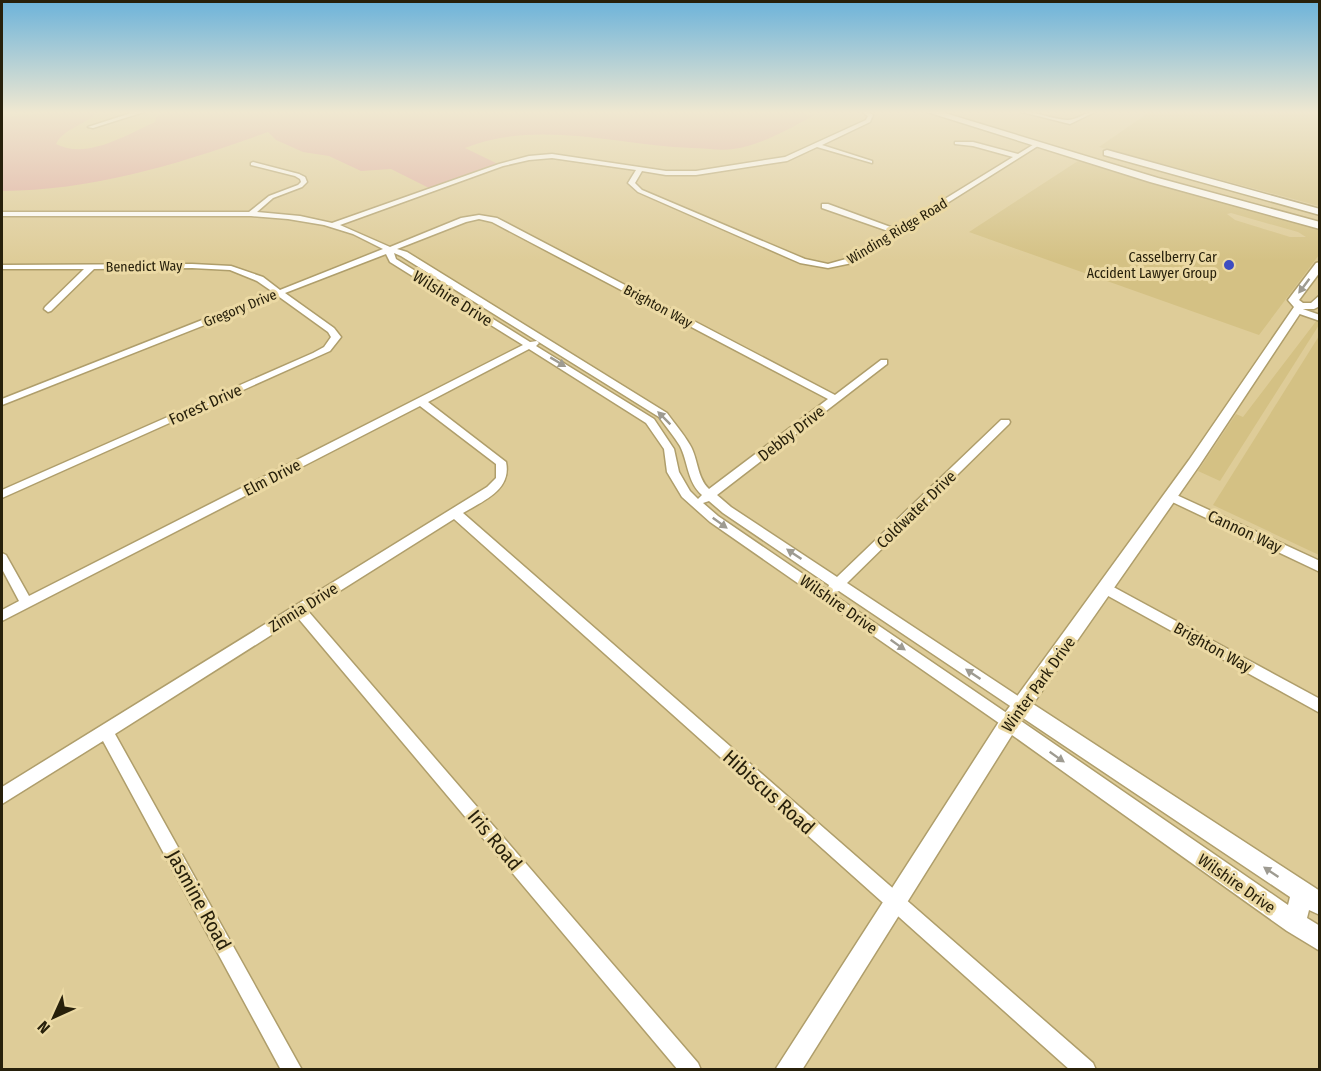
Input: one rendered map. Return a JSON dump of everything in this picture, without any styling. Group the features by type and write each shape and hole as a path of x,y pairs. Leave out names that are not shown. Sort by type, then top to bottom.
{"main road":[{"path":"1093,161 1320,226"},
{"path":"1122,161 1320,218"},
{"path":"1136,161 1320,212"}],"street":[{"path":"333,225 517,161"},
{"path":"592,161 680,174 778,161"},
{"name":"Winding Ridge Road","path":"640,169 631,183 640,191 815,264 828,266 849,261 1010,161"},
{"path":"251,214 271,197 300,186 304,182 303,178 297,175 253,164"},
{"path":"825,206 898,232"},
{"name":"Wilshire Drive","path":"2,214 251,214 292,217 333,225 368,238 388,250 404,254 663,415 686,447 701,488 727,510 838,584 1320,940"},
{"name":"Gregory Drive","path":"2,402 464,220 479,217"},
{"name":"Brighton Way","path":"479,217 494,220 835,399"},
{"name":"Wilshire Drive","path":"388,250 393,260 650,421 669,449 673,472 687,494 714,519 826,595 1311,899"},
{"name":"Winter Park Drive","path":"787,1070 1015,715 1106,588 1299,308 1293,300 1320,265"},
{"name":"Benedict Way","path":"2,267 213,266 247,273 280,292"},
{"path":"48,309 91,267"},
{"name":"Forest Drive","path":"2,494 327,349 336,337 331,330 280,292"},
{"path":"1299,308 1314,306 1320,298"},
{"path":"1299,308 1320,318"},
{"name":"Elm Drive","path":"2,616 542,339"},
{"name":"Debby Drive","path":"698,503 884,362"},
{"name":"Zinnia Drive","path":"2,796 501,481 504,473 501,462 420,401"},
{"name":"Coldwater Drive","path":"826,595 1005,422"},
{"name":"Cannon Way","path":"1170,496 1320,567"},
{"name":"Hibiscus Road","path":"454,512 1086,1070"},
{"path":"2,558 26,603"},
{"name":"Brighton Way","path":"1106,588 1320,706"},
{"name":"Iris Road","path":"299,610 691,1070"},
{"name":"Jasmine Road","path":"105,731 292,1070"},
{"path":"1294,923 1311,899"}],"shaded area":[{"path":"2,161 180,161 104,181 36,190 2,191"},
{"path":"340,161 492,161 498,164 429,188 391,169 361,171"},
{"path":"1078,161 1088,161 1319,228 1319,255 1259,335 969,232","holes":["1231,213 1298,232 1306,237 1290,237 1235,220 1227,214"]},
{"path":"1151,161 1319,161 1319,206"},
{"path":"1317,320 1319,325 1220,481 1198,471 1236,414 1243,417"},
{"path":"1319,336 1319,555 1213,505"}],"place":[{"name":"Casselberry Car Accident Lawyer Group","path":"1229,265"}]}
